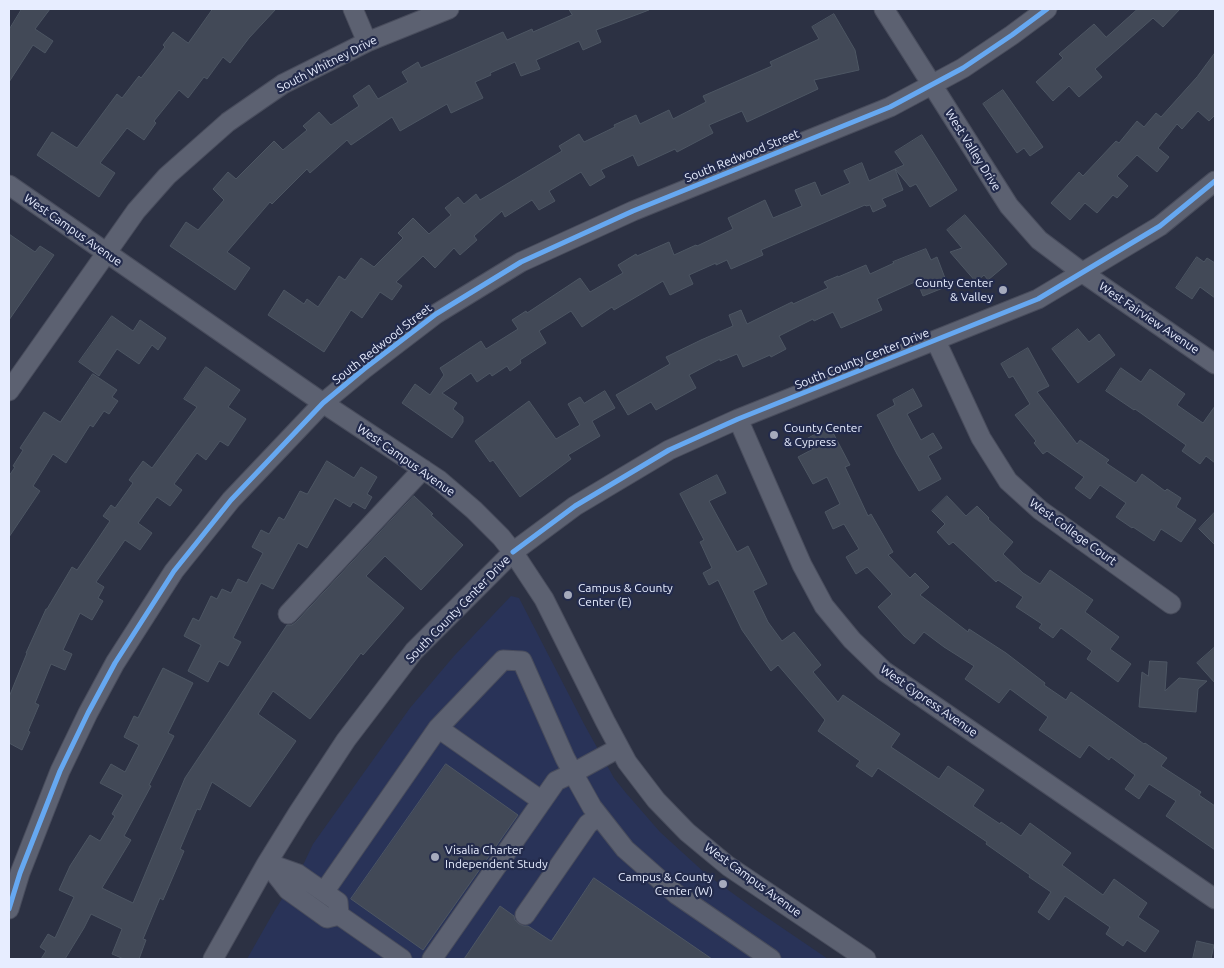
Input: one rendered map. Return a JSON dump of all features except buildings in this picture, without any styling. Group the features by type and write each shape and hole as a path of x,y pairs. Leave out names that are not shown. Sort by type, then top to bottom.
{"street":[{"path":"353,9 367,42"},
{"name":"South Whitney Drive","path":"9,391 136,211 167,176 228,122 283,84 367,42 449,9"},
{"name":"West Valley Drive","path":"884,9 1009,206 1039,240 1083,273"},
{"name":"South Redwood Street","path":"9,909 20,872 60,771 115,663 174,571 231,500 323,403 436,314 521,262 633,211 890,107 963,68 1047,9"},
{"name":"South County Center Drive","path":"213,959 267,863 346,740 414,651 513,552 575,506 669,450 738,419 1038,300 1160,226 1215,181"},
{"name":"West Campus Avenue","path":"9,185 323,403 439,480 474,510 513,552 544,599 619,748 627,762 656,800 687,832 728,866 866,959"},
{"name":"West Fairview Avenue","path":"1083,273 1215,364"},
{"name":"West College Court","path":"936,341 982,438 1008,481 1040,510 1172,604"},
{"name":"West Cypress Avenue","path":"738,419 802,565 824,606 852,640 884,671 1215,899"},
{"path":"288,614 422,469"},
{"path":"324,892 438,728 503,660 522,661 564,758 592,807 625,849 676,894 771,959"},
{"path":"438,728 542,801"},
{"path":"432,959 556,781 619,748"},
{"path":"525,915 588,824 599,816"},
{"path":"267,863 298,874 338,902 339,915 390,956"},
{"path":"267,863 288,890 327,918 339,915"}],"shaded area":[{"path":"511,596 519,598 614,778 660,832 706,874 828,959 247,959 304,863 313,844 410,708 454,656"}],"cycle path":[{"path":"9,909 20,873 60,771 115,663 174,571 231,500 323,403 436,314 521,262 633,211 890,107 963,68 1047,9"},
{"path":"513,552 575,506 669,450 738,419 1038,299 1160,226 1215,181"}],"place":[{"name":"County Center & Valley","path":"1003,290"},
{"name":"County Center & Cypress","path":"774,435"},
{"name":"Campus & County Center (E)","path":"568,595"},
{"name":"Visalia Charter Independent Study","path":"435,857"},
{"name":"Campus & County Center (W)","path":"723,884"}]}
